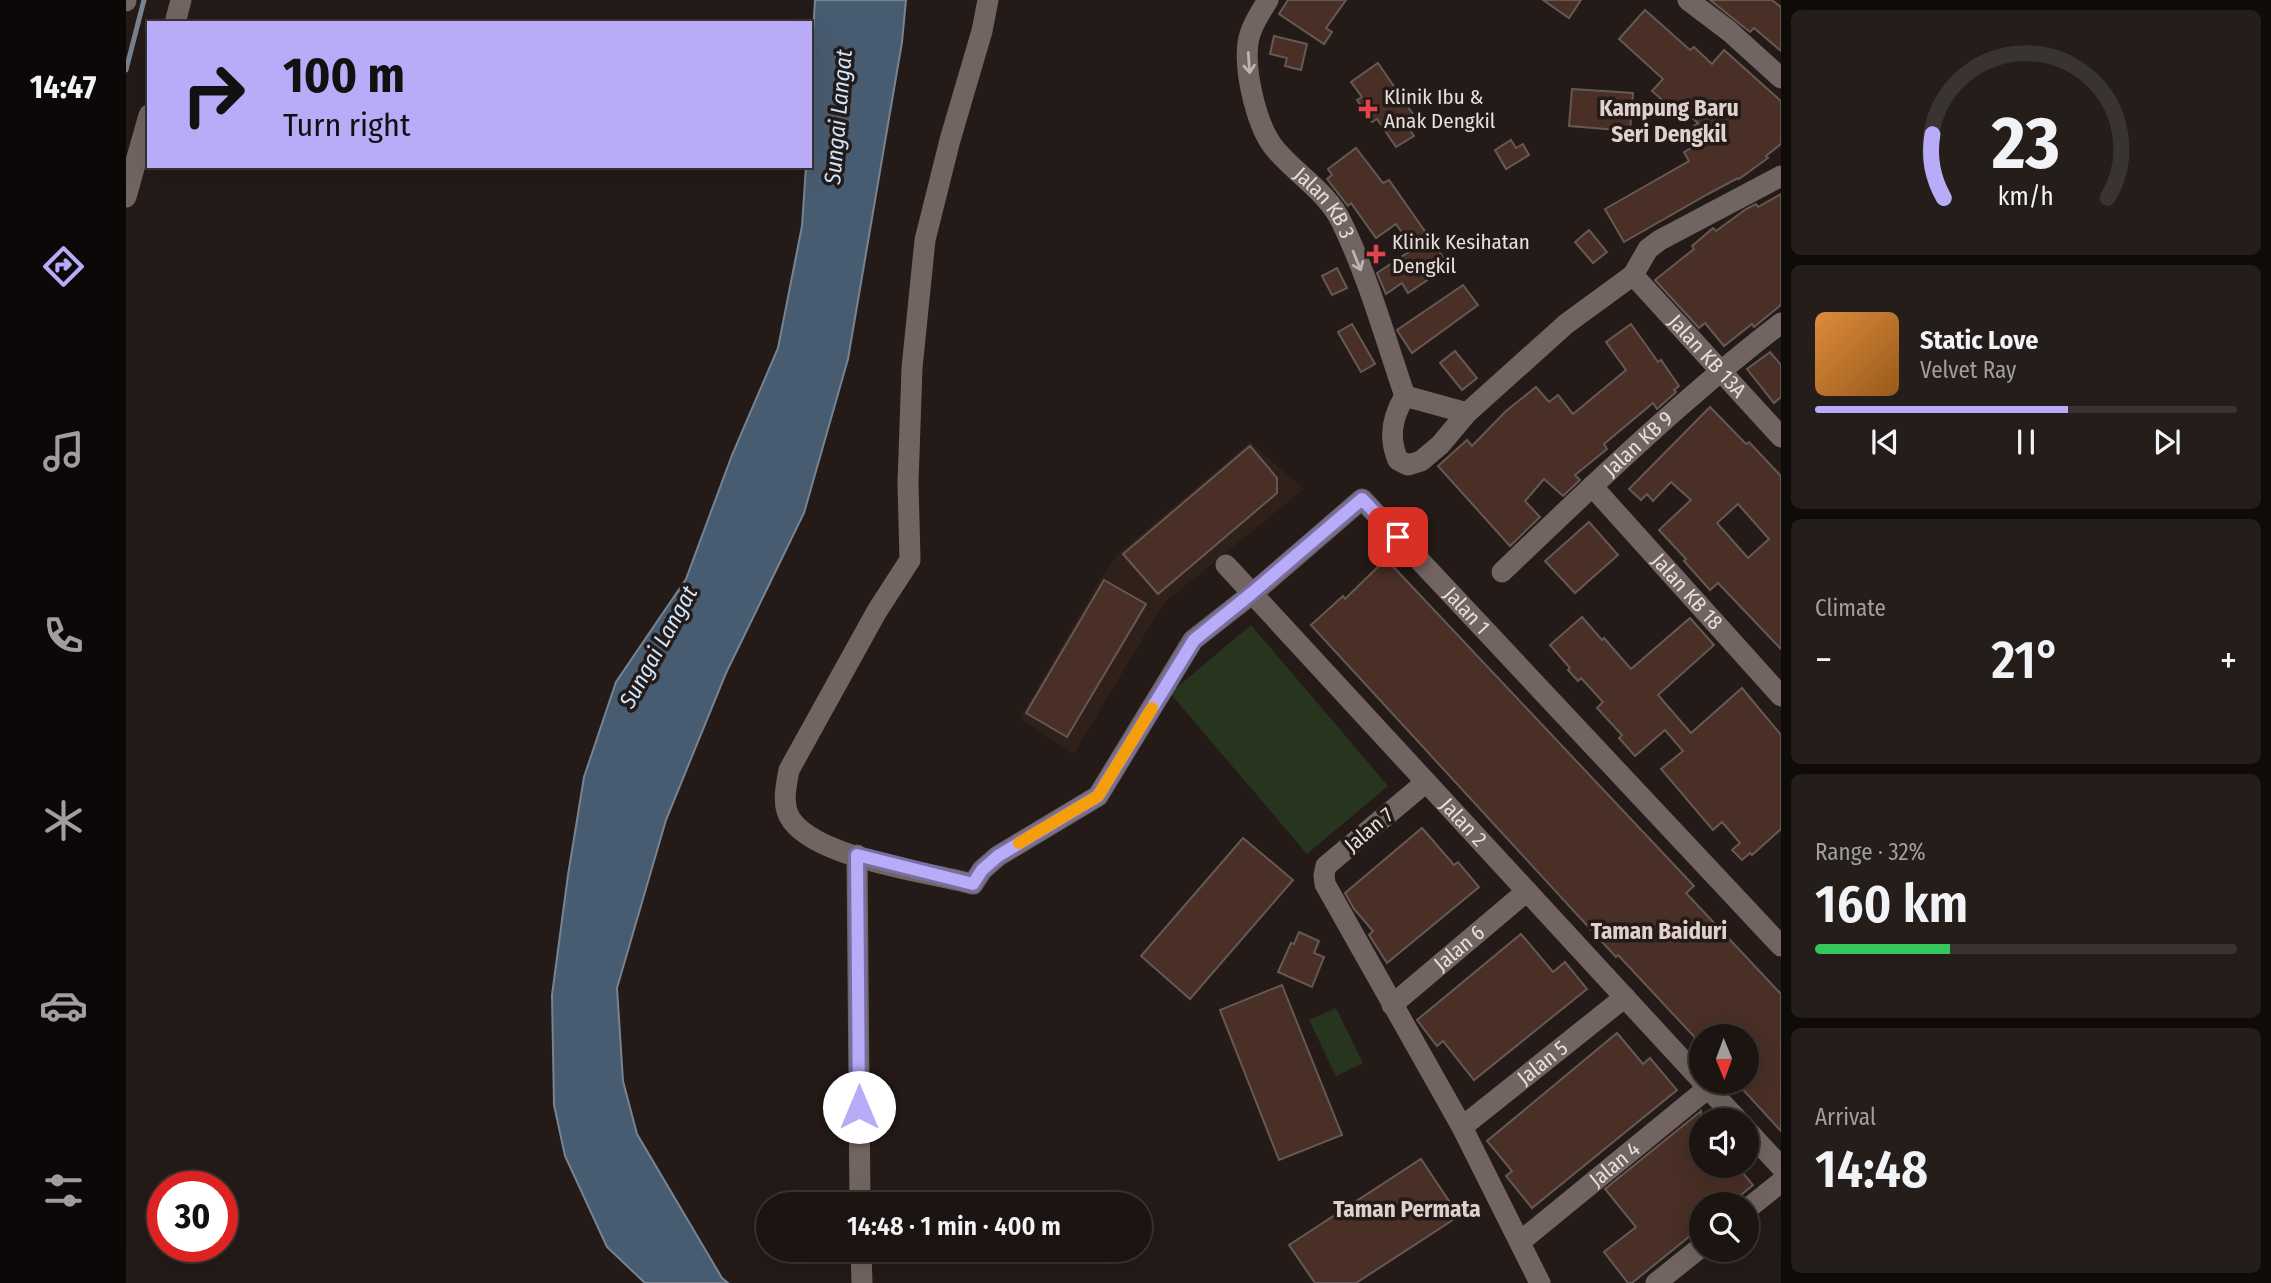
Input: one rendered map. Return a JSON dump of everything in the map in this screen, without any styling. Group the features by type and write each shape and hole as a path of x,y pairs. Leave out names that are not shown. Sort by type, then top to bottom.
{"street":[{"path":"176,21 181,0"},
{"path":"860,1192 857,855 817,842 791,820 784,794 789,770 877,611 910,560 908,483 912,368 925,240 988,0"},
{"name":"Jalan KB 3","path":"1268,0 1254,24 1248,44 1252,94 1258,119 1275,149 1300,172 1340,220 1371,295 1405,396"},
{"path":"1688,0 1729,31 1781,78"},
{"path":"126,197 147,122"},
{"path":"1467,413 1405,396 1395,412 1392,440 1398,460 1408,465 1421,461 1440,445 1467,413 1566,324 1633,275 1644,256 1660,240 1781,176"},
{"name":"Jalan KB 13A","path":"1633,275 1781,437"},
{"name":"Jalan KB 9","path":"1502,572 1591,486 1720,370 1781,323"},
{"name":"Jalan KB 18","path":"1591,486 1781,696"},
{"name":"Jalan 1","path":"857,855 973,884 982,870 998,856 1098,796 1194,640 1362,499 1781,946"},
{"name":"Jalan 2","path":"1226,565 1689,1067"},
{"name":"Jalan 7","path":"1392,1005 1325,884 1324,874 1326,866 1426,782"},
{"name":"Jalan 6","path":"1392,1005 1527,891"},
{"name":"Jalan 5","path":"1462,1127 1625,997"},
{"path":"1392,1005 1462,1127 1540,1283"},
{"name":"Jalan 4","path":"1521,1241 1691,1094"},
{"name":"Jalan 2","path":"1714,1094 1727,1108"},
{"path":"1759,1143 1781,1167"},
{"path":"1759,1200 1781,1182"},
{"path":"1656,1283 1689,1257"},
{"path":"861,1262 862,1283"}],"shaded area":[{"path":"1250,442 1304,489 1163,604 1074,754 1020,718 1101,578 1120,552"}],"green space":[{"path":"1251,625 1388,786 1307,854 1170,693"},
{"path":"1336,1008 1363,1063 1336,1076 1309,1020"}],"water":[{"name":"Sungai Langat","path":"815,0 906,0 902,42 848,359 804,513 726,673 666,820 617,988 623,1081 637,1134 722,1278 728,1283 645,1283 607,1247 565,1156 554,1105 552,995 568,875 584,777 616,682 686,579 732,455 778,348 802,226 806,168 812,168 812,49"}],"building":[{"path":"1288,0 1346,0 1326,28 1332,32 1324,44 1279,14"},
{"path":"1543,0 1581,0 1569,18"},
{"path":"1710,0 1772,0 1781,7 1781,51 1754,28 1750,32"},
{"path":"1645,10 1690,50 1694,47 1712,64 1724,50 1781,101 1781,144 1766,156 1768,158 1739,179 1624,242 1605,209 1689,161 1684,152 1708,138 1694,126 1698,123 1674,102 1669,106 1652,91 1663,79 1619,39"},
{"path":"1274,36 1307,44 1301,70 1285,66 1287,58 1270,54"},
{"path":"1378,63 1419,123 1410,130 1414,136 1396,147 1377,119 1372,122 1357,100 1362,97 1351,82"},
{"path":"1572,89 1633,93 1630,131 1569,126"},
{"path":"1511,140 1516,148 1523,144 1529,155 1506,169 1495,150"},
{"path":"1356,148 1383,183 1389,180 1443,257 1429,266 1435,275 1408,293 1402,283 1386,294 1377,273 1413,249 1396,224 1376,238 1351,203 1348,206 1327,179 1332,175 1328,169"},
{"path":"1781,194 1781,305 1724,346 1705,323 1699,328 1655,280 1694,249 1692,246 1713,228 1716,231 1746,209 1756,204 1758,207"},
{"path":"1589,230 1607,252 1593,263 1575,242"},
{"path":"1337,268 1347,288 1332,295 1322,276"},
{"path":"1463,285 1478,305 1412,353 1397,330"},
{"path":"1352,324 1375,364 1361,372 1338,332"},
{"path":"1631,324 1679,386 1674,390 1676,392 1657,409 1653,403 1604,444 1607,449 1575,475 1580,480 1563,496 1544,479 1525,501 1540,517 1510,546 1438,466 1467,440 1472,446 1506,411 1536,387 1549,402 1558,395 1573,414 1626,370 1606,342"},
{"path":"1455,351 1477,378 1462,390 1440,363"},
{"path":"1770,352 1781,365 1781,397 1774,403 1747,369"},
{"path":"1710,407 1746,444 1749,442 1781,476 1781,649 1718,583 1710,590 1659,530 1691,500 1671,482 1653,501 1647,494 1641,500 1629,489","holes":["1738,504 1769,539 1748,558 1717,523"]},
{"path":"1250,446 1277,478 1277,493 1158,594 1123,554"},
{"path":"1589,522 1618,555 1575,593 1545,561"},
{"path":"1386,559 1694,886 1686,893 1781,994 1781,1131 1747,1094 1759,1094 1759,1024 1689,1024 1689,1031 1618,955 1616,957 1311,625 1343,596 1345,599"},
{"path":"1104,580 1146,604 1067,737 1026,713"},
{"path":"1582,617 1631,669 1690,618 1714,645 1658,695 1691,733 1742,688 1781,735 1781,829 1752,855 1750,853 1742,860 1732,850 1740,843 1722,822 1713,830 1661,769 1683,751 1665,730 1635,756 1619,738 1622,735 1597,708 1603,702 1581,678 1578,681 1550,645"},
{"path":"1422,828 1454,865 1458,862 1479,887 1387,963 1369,935 1373,931 1354,909 1345,893"},
{"path":"1243,838 1293,880 1190,999 1141,956"},
{"path":"1299,932 1319,941 1314,953 1324,957 1312,987 1278,972"},
{"path":"1521,934 1553,972 1565,962 1587,989 1474,1080 1443,1041 1437,1046 1417,1020"},
{"path":"1282,985 1342,1135 1279,1160 1220,1010"},
{"path":"1617,1033 1643,1064 1650,1058 1677,1090 1532,1208 1506,1176 1512,1171 1487,1141"},
{"path":"1689,1121 1689,1178 1747,1178 1753,1185 1745,1192 1689,1192 1689,1237 1632,1283 1628,1283 1604,1252 1636,1227 1605,1189"},
{"path":"1421,1159 1459,1216 1356,1283 1315,1283 1289,1245"}],"waterway":[{"path":"126,70 144,0"}],"slow traffic":[{"path":"1019,843 1098,796 1152,708"}],"place":[{"name":"Klinik Ibu & Anak Dengkil","path":"1368,109"},
{"name":"Klinik Kesihatan Dengkil","path":"1376,254"}],"district":[{"name":"Kampung Baru Seri Dengkil","path":"1669,121"},
{"name":"Taman Baiduri","path":"1659,931"},
{"name":"Taman Permata","path":"1407,1209"}],"route":[{"path":"859,1107 857,855 973,884 982,870 998,856 1098,796 1194,640 1362,499 1398,537"}]}
